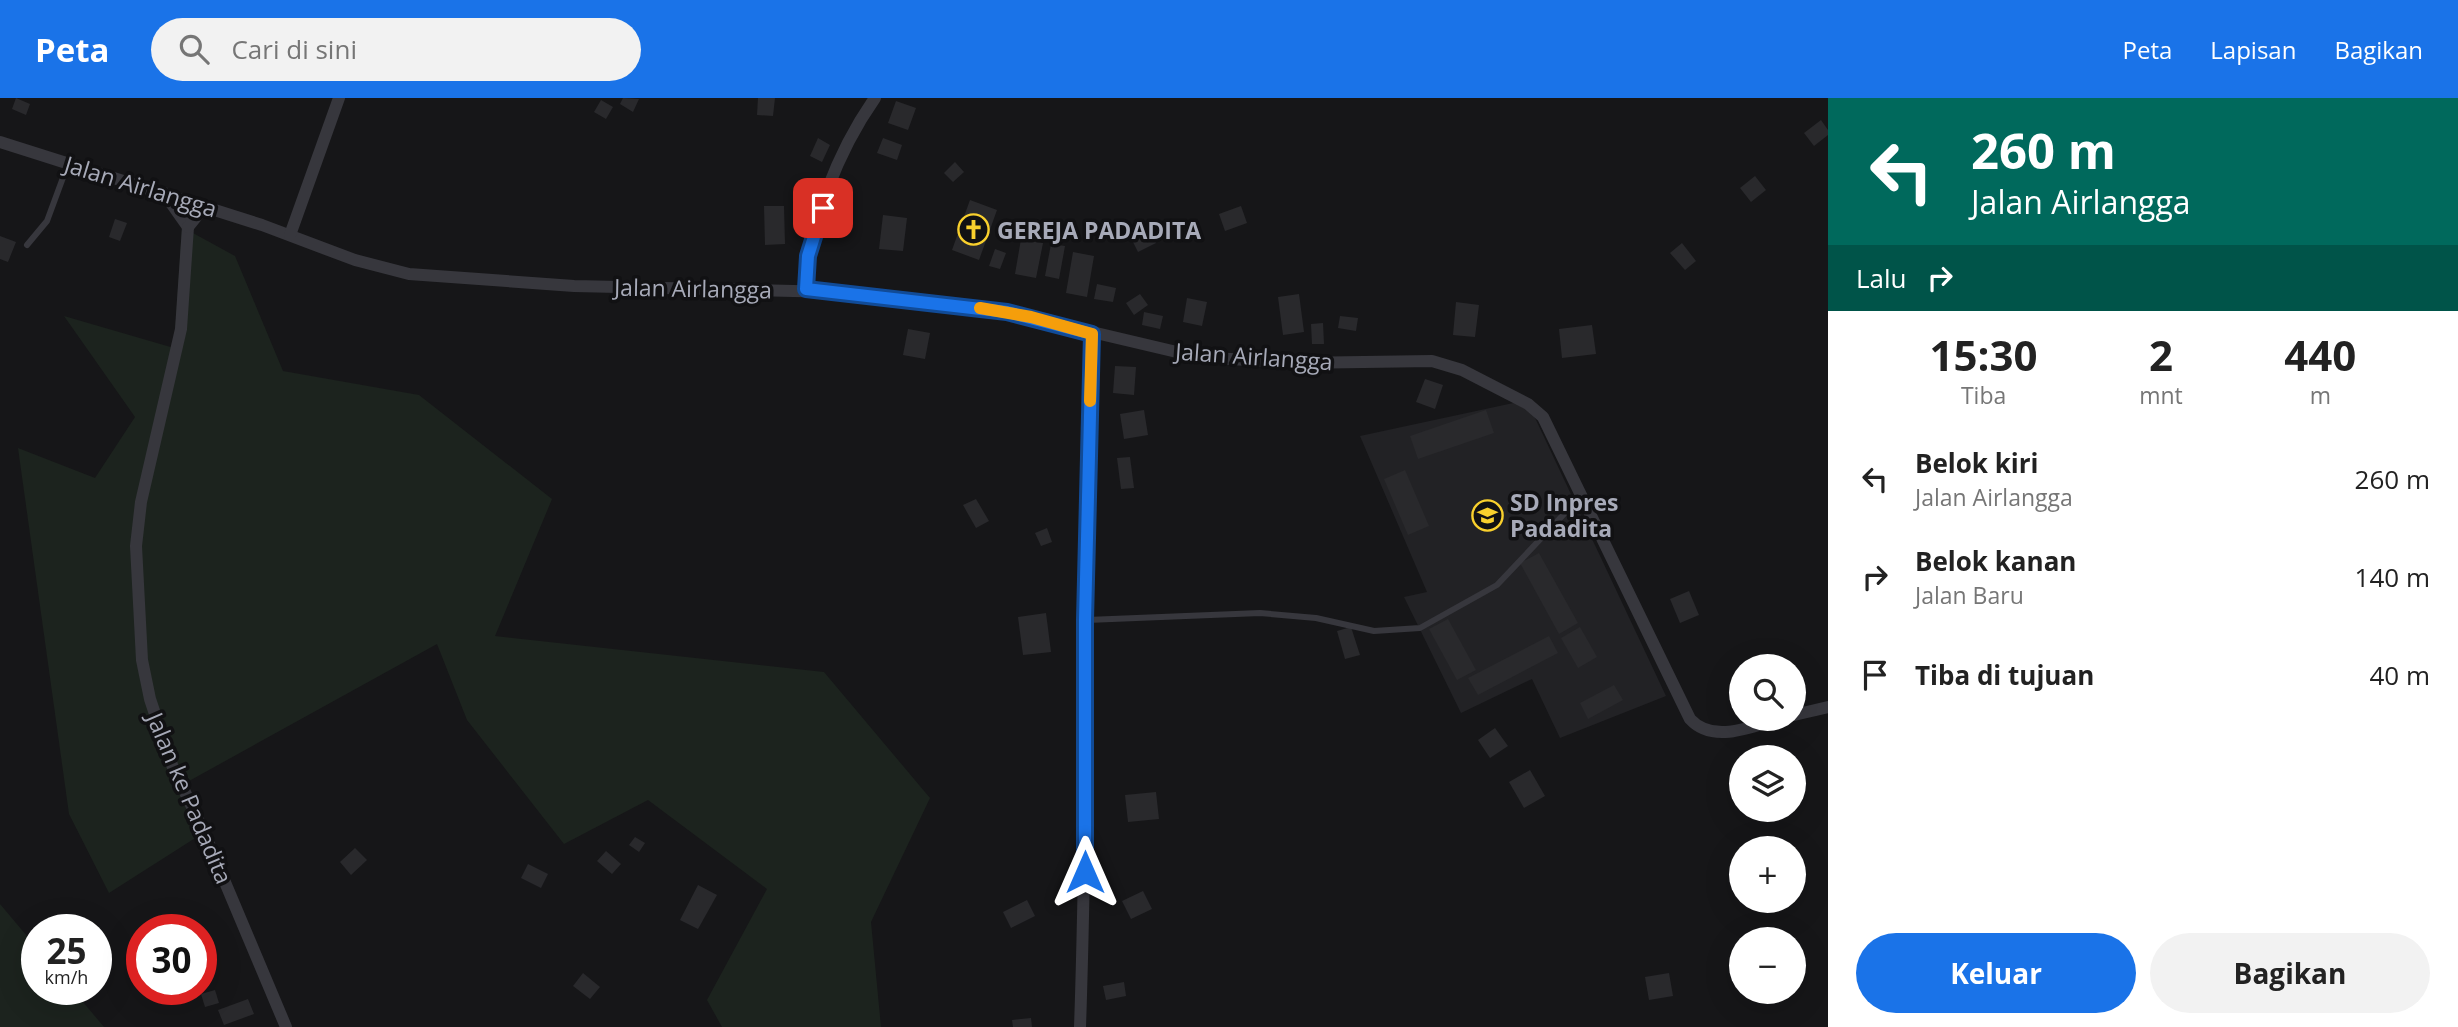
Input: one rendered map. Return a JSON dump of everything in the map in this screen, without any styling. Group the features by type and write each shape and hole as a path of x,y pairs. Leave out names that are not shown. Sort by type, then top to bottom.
{"street":[{"path":"290,235 339,98"},
{"path":"806,289 808,256 834,175 875,98"},
{"name":"Jalan Airlangga","path":"0,142 163,192 355,260 410,274 608,288 806,289 995,310 1198,357 1295,363 1416,360 1449,364 1528,404 1543,417 1690,719 1706,731 1720,734 1732,731"},
{"path":"163,192 188,227 205,206"},
{"name":"Jalan ke Padadita","path":"188,227 181,329 141,502 137,570 142,660 153,710 172,765 204,830 286,1027"},
{"path":"1080,1027 1092,334"},
{"path":"1806,712 1828,707"}],"lane":[{"path":"27,245 47,221 68,164"},
{"path":"1085,620 1260,613 1316,618 1374,631 1420,628 1497,584 1582,495"}],"shaded area":[{"path":"182,227 235,256 283,371 419,395 552,499 495,636 824,672 930,798 871,922 881,1027 722,1027 707,1000 767,889 648,800 564,844 467,720 437,644 180,786 200,835 109,893 69,814 18,448 95,478 135,417 64,316 174,348"},
{"name":"SD Inpres Padadita","path":"1518,402 1531,411 1536,420 1666,696 1560,738 1532,679 1461,713 1404,597 1427,592 1360,436"},
{"path":"0,904 21,929 21,1005 85,1005 104,1027 0,1027"}],"building":[{"path":"16,98 30,104 26,115 12,109"},
{"path":"623,98 639,99 633,112 620,104"},
{"path":"758,98 775,98 773,116 757,115"},
{"path":"601,100 613,107 606,119 594,112"},
{"path":"896,101 916,108 908,130 888,123"},
{"path":"1821,120 1828,130 1828,135 1814,146 1804,133"},
{"path":"818,138 830,145 822,162 810,156"},
{"path":"883,138 902,145 897,160 877,153"},
{"path":"955,162 964,172 953,182 944,173"},
{"path":"1755,176 1766,190 1751,202 1740,188"},
{"name":"GEREJA PADADITA","path":"970,200 997,210 979,260 952,250"},
{"path":"764,206 784,206 785,244 765,245"},
{"path":"1241,206 1247,223 1225,231 1219,214"},
{"path":"883,215 907,218 903,251 879,249"},
{"path":"115,219 127,223 120,241 109,237"},
{"path":"1147,225 1156,243 1138,252 1129,234"},
{"path":"0,236 16,242 8,262 0,259"},
{"path":"1021,239 1043,243 1036,278 1015,274"},
{"path":"1682,243 1696,261 1685,270 1670,253"},
{"path":"1051,244 1065,246 1059,279 1045,276"},
{"path":"995,249 1006,253 1000,269 989,266"},
{"path":"1073,252 1094,256 1087,297 1066,293"},
{"path":"1097,284 1116,288 1113,302 1094,299"},
{"path":"1140,294 1148,305 1134,315 1126,303"},
{"path":"1299,294 1304,332 1283,335 1278,297"},
{"path":"1187,298 1207,302 1202,326 1183,322"},
{"path":"1456,302 1479,305 1475,337 1453,335"},
{"path":"1144,312 1163,316 1160,329 1142,325"},
{"path":"1340,316 1358,318 1356,331 1338,328"},
{"path":"1323,323 1324,344 1312,344 1311,324"},
{"path":"1592,325 1596,354 1562,358 1559,329"},
{"path":"908,329 930,333 925,359 903,355"},
{"path":"1115,366 1136,367 1134,395 1113,393"},
{"path":"1425,379 1443,385 1435,409 1416,402"},
{"path":"1144,410 1148,435 1124,439 1120,414"},
{"path":"1486,410 1494,433 1418,459 1410,436"},
{"path":"1130,457 1134,488 1121,489 1117,458"},
{"path":"1405,470 1429,526 1408,535 1384,479"},
{"path":"976,499 989,521 976,528 963,505"},
{"path":"1047,528 1052,542 1041,546 1035,533"},
{"path":"1539,553 1578,623 1559,634 1520,563"},
{"path":"1689,591 1699,615 1680,623 1670,599"},
{"path":"1046,613 1051,652 1023,655 1018,617"},
{"path":"1448,619 1476,670 1457,680 1429,629"},
{"path":"1351,627 1360,655 1345,659 1337,631"},
{"path":"1580,627 1597,657 1578,668 1561,638"},
{"path":"1549,636 1558,653 1478,695 1468,678"},
{"path":"1614,685 1623,700 1588,719 1580,703"},
{"path":"1495,728 1508,746 1490,758 1478,740"},
{"path":"1530,770 1545,796 1524,808 1509,782"},
{"path":"1156,792 1159,819 1128,822 1125,795"},
{"path":"635,837 645,843 639,852 629,845"},
{"path":"355,848 367,860 351,875 340,862"},
{"path":"606,851 621,864 612,874 597,861"},
{"path":"528,864 548,874 541,888 521,878"},
{"path":"698,885 717,895 698,929 680,920"},
{"path":"1143,891 1152,909 1131,919 1122,901"},
{"path":"1027,900 1035,916 1011,928 1003,912"},
{"path":"583,973 600,987 590,999 573,986"},
{"path":"1669,973 1673,996 1649,1000 1645,977"},
{"path":"1124,982 1126,996 1106,1000 1103,986"},
{"path":"248,999 254,1014 224,1025 218,1010"},
{"path":"1031,1018 1032,1027 1013,1027 1012,1020"}],"slow traffic":[{"path":"980,308 1031,317 1092,334 1090,401"}],"place":[{"name":"GEREJA PADADITA","path":"974,230"},
{"name":"SD Inpres Padadita","path":"1487,515"}],"route":[{"path":"823,208 808,256 806,289 1007,312 1092,334 1085,620 1085,872"}]}
